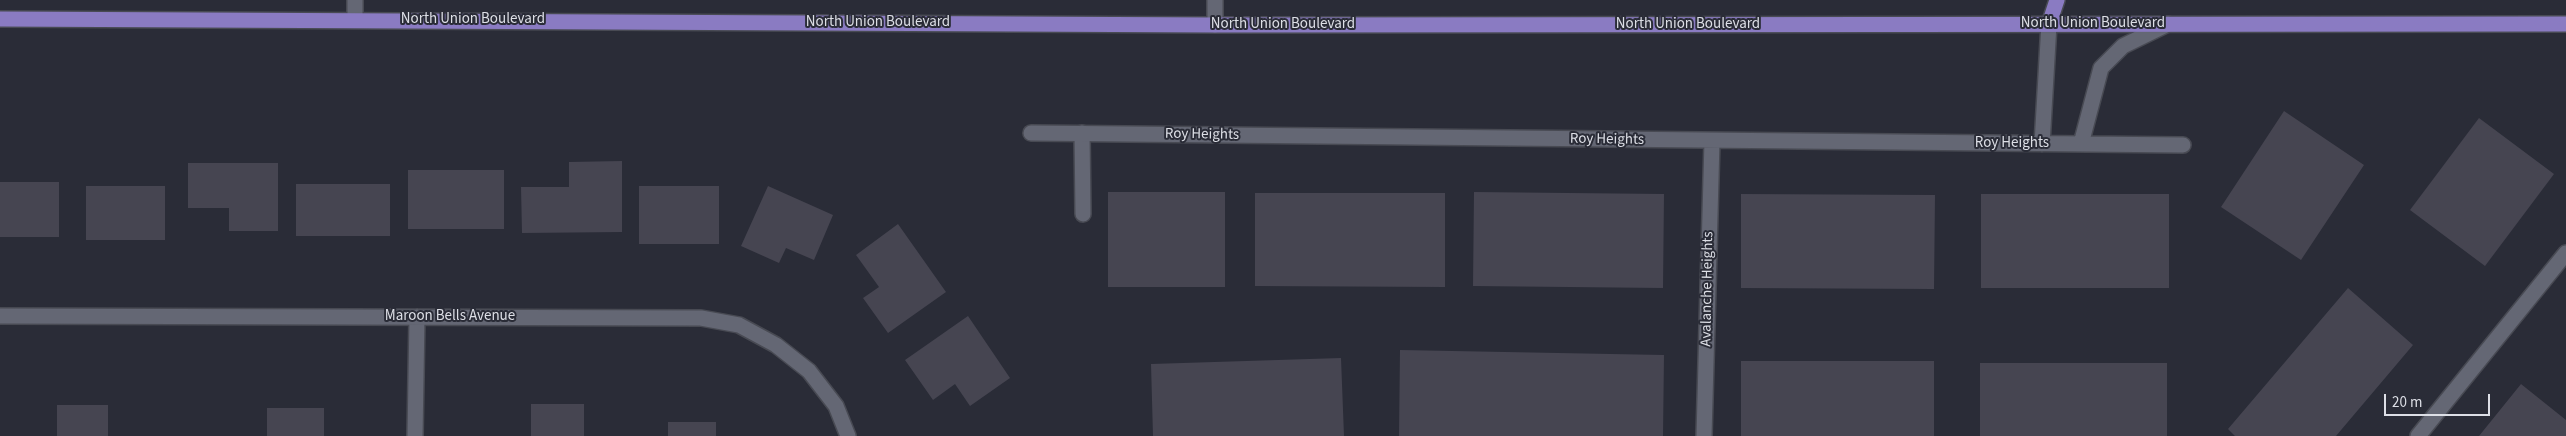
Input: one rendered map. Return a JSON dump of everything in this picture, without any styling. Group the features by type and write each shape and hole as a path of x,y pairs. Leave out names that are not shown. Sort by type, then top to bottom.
{"main road":[{"path":"2049,24 2057,0"},
{"name":"North Union Boulevard","path":"0,19 355,19 1214,25 2566,24"}],"street":[{"path":"354,0 355,19"},
{"path":"1214,0 1214,25"},
{"path":"2042,144 2049,24"},
{"path":"2081,144 2101,68 2123,46 2168,24"},
{"name":"Roy Heights","path":"1030,133 2183,145"},
{"path":"1082,133 1083,214"},
{"name":"Avalanche Heights","path":"1704,436 1712,141"},
{"path":"2418,436 2566,253"},
{"name":"Maroon Bells Avenue","path":"0,316 701,318 739,325 776,345 809,371 836,406 848,436"},
{"path":"416,436 417,317"}],"building":[{"path":"2284,111 2364,165 2301,260 2221,207"},
{"path":"2479,118 2554,174 2485,266 2410,210"},
{"path":"622,161 622,232 522,233 521,187 569,187 569,162"},
{"path":"188,163 278,163 278,231 229,231 229,208 188,208"},
{"path":"408,170 504,170 504,229 408,229"},
{"path":"0,182 59,182 59,237 0,237"},
{"path":"296,184 390,184 390,236 296,236"},
{"path":"86,186 165,186 165,240 86,240"},
{"path":"639,186 719,186 719,244 639,244"},
{"path":"768,186 833,215 814,260 786,248 779,263 741,246"},
{"path":"1108,192 1225,192 1225,287 1108,287"},
{"path":"1474,192 1664,194 1663,288 1473,286"},
{"path":"1255,193 1445,193 1445,287 1255,286"},
{"path":"1741,194 1935,195 1934,289 1741,288"},
{"path":"1981,194 2169,194 2169,288 1981,288"},
{"path":"898,224 946,292 888,333 863,298 879,287 856,255"},
{"path":"2348,288 2413,345 2336,436 2235,436 2228,429"},
{"path":"968,316 1010,378 970,406 955,384 933,400 905,360"},
{"path":"1400,350 1664,355 1663,436 1399,436"},
{"path":"1341,358 1344,436 1153,436 1151,364"},
{"path":"1741,361 1934,361 1934,436 1741,436"},
{"path":"1980,363 2167,363 2167,436 1980,436"},
{"path":"2521,384 2566,420 2566,436 2479,436"},
{"path":"531,404 584,404 584,436 531,436"},
{"path":"57,405 108,405 108,436 57,436"},
{"path":"267,408 324,408 324,436 267,436"},
{"path":"668,422 716,422 716,436 668,436"}]}
